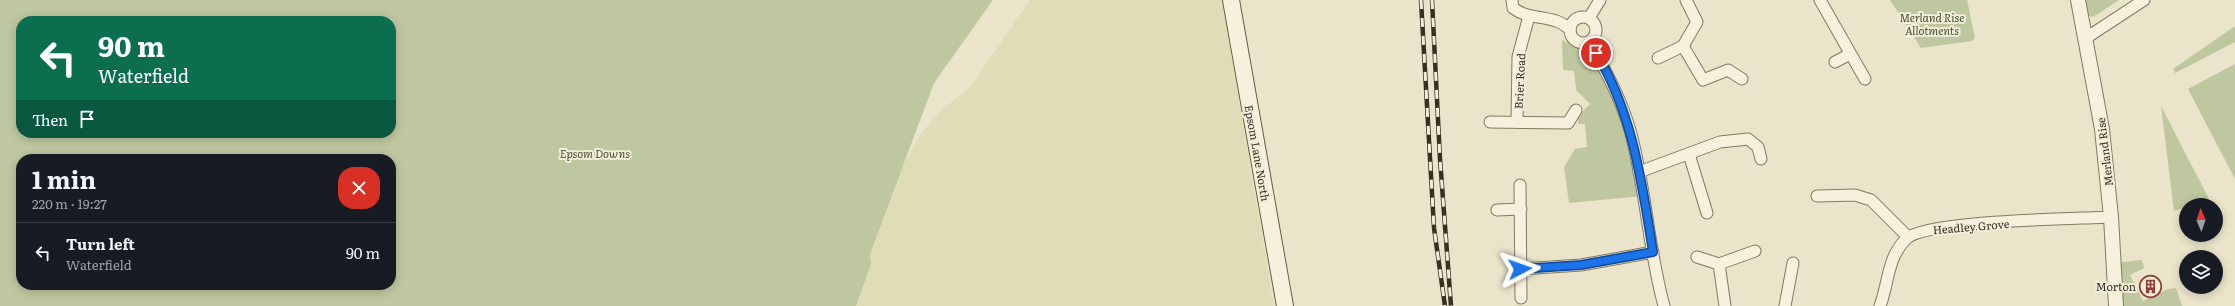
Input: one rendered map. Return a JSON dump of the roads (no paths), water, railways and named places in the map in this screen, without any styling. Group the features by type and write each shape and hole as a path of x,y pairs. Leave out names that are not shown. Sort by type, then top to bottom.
{"main road":[{"name":"Epsom Lane North","path":"1230,0 1285,306"}],"street":[{"path":"1512,0 1513,8 1529,16 1557,21 1570,29 1574,40 1580,43 1589,42 1595,37 1597,28 1590,18"},
{"path":"1590,18 1600,0"},
{"path":"1658,58 1683,46 1697,22 1686,0"},
{"path":"1820,0 1865,79"},
{"name":"Merland Rise","path":"2078,0 2102,129 2111,217 2116,306"},
{"path":"2086,38 2144,0"},
{"name":"Brier Road","path":"1517,122 1518,57 1529,16"},
{"path":"1570,29 1576,18 1590,18"},
{"path":"1589,42 1613,85 1630,130 1639,172 1658,283 1664,306"},
{"path":"1683,46 1703,80 1728,70 1742,79"},
{"path":"1835,62 1850,54"},
{"path":"1490,122 1568,123 1576,110"},
{"path":"1639,172 1720,142 1748,139 1758,147 1761,159"},
{"path":"1689,154 1707,212"},
{"path":"1520,185 1521,298"},
{"path":"1817,196 1855,195 1871,200 1908,237 1898,248 1891,262 1880,306"},
{"path":"1497,210 1521,209"},
{"name":"Headley Grove","path":"1908,237 1925,230 1945,227 2111,217"},
{"path":"1697,257 1719,264 1755,251"},
{"path":"1520,269 1581,265 1653,252"},
{"path":"1719,264 1725,306"},
{"path":"1785,306 1793,264"}],"railway":[{"path":"1421,0 1434,228 1445,306"},
{"path":"1432,0 1440,159 1451,306"}],"place":[{"name":"Morton","path":"2151,286"}],"park label":[{"name":"Merland Rise Allotments","path":"1932,23"},
{"name":"Epsom Downs","path":"595,153"}]}
